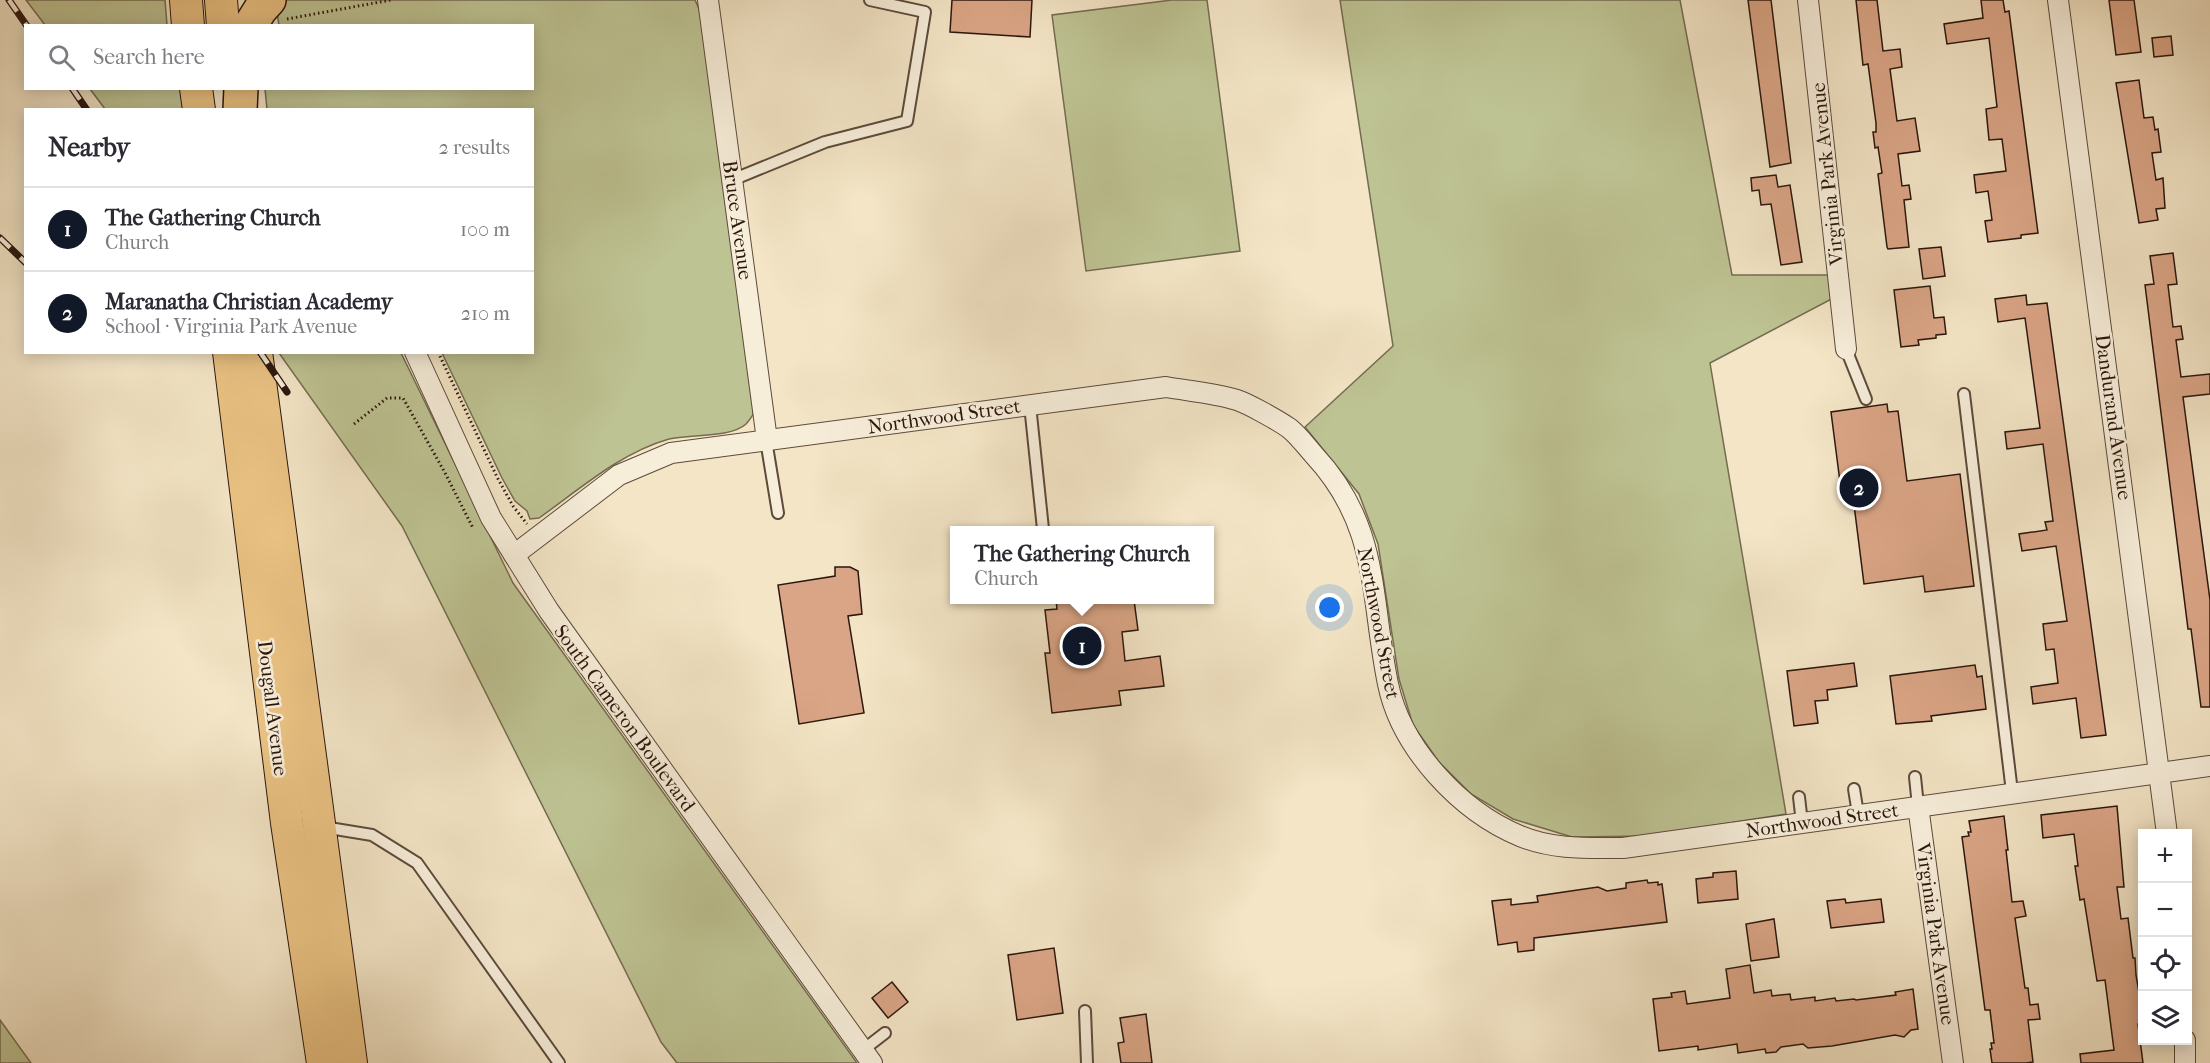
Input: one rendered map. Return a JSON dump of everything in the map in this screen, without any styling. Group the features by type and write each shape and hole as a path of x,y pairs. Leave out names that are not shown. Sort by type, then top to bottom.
{"highway":[{"path":"254,24 278,10"},
{"path":"240,108 241,90"}],"main road":[{"path":"186,0 188,24"},
{"path":"221,0 223,24"},
{"path":"196,90 199,108"},
{"path":"229,90 231,108"},
{"name":"Dougall Avenue","path":"229,354 303,825 351,1063"},
{"name":"Dougall Avenue","path":"256,354 303,825 323,1063"}],"street":[{"name":"Bruce Avenue","path":"708,0 767,440"},
{"name":"Virginia Park Avenue","path":"1808,0 1846,349"},
{"name":"Dandurand Avenue","path":"2058,0 2166,829"},
{"name":"South Cameron Boulevard","path":"416,354 491,518 549,611 867,1057"},
{"name":"Northwood Street","path":"514,555 619,475 671,453 1166,387 1238,400 1290,429 1332,474 1357,518 1370,561 1388,686 1407,735 1441,782 1483,816 1521,836 1567,848 1623,848 2210,766"},
{"name":"Virginia Park Avenue","path":"1918,806 1953,1063"},
{"path":"2185,1045 2185,1063"}],"lane":[{"path":"732,180 825,142 907,121 925,12 870,0"},
{"path":"1846,349 1866,399"},
{"path":"1964,394 2012,792"},
{"path":"1030,405 1043,526"},
{"path":"767,440 778,513"},
{"path":"1915,777 1918,806"},
{"path":"1854,789 1858,814"},
{"path":"1798,797 1802,823"},
{"path":"303,825 372,835 417,863 559,1063"},
{"path":"1085,1011 1088,1063"},
{"path":"867,1057 885,1032"}],"path":[{"path":"278,10 391,0"},
{"path":"439,354 497,477 513,506 522,517"},
{"path":"354,423 387,399 402,398 444,471 473,528"}],"green space":[{"path":"26,0 165,0 167,24 44,24"},
{"path":"286,0 695,0 703,18 754,413 747,423 730,432 677,437 651,445 601,473 539,518 530,519 527,511 515,501 502,478 442,354 534,354 534,108 267,108 265,90 534,90 534,24 279,24 276,7"},
{"path":"1172,0 1207,0 1240,251 1086,271 1052,15"},
{"path":"1340,0 1680,0 1732,275 1839,275 1841,294 1710,363 1786,814 1646,836 1572,837 1513,819 1471,794 1439,762 1413,725 1399,679 1378,544 1359,494 1305,427 1393,346"},
{"path":"91,90 185,90 188,108 104,108"},
{"path":"280,354 401,354 513,583 857,1063 677,1063 661,1042 402,526"},
{"path":"0,1020 31,1063 0,1063"}],"building":[{"path":"952,0 1032,0 1030,37 950,32"},
{"path":"1748,0 1771,0 1791,163 1770,167"},
{"path":"1856,0 1877,0 1883,51 1900,49 1902,67 1890,69 1897,121 1915,118 1920,151 1898,154 1902,186 1909,185 1911,199 1904,200 1909,247 1888,249 1887,247 1878,174 1882,173 1873,132 1876,132 1876,123 1868,64 1863,65"},
{"path":"1981,0 2003,0 2005,12 2009,11 2038,233 2021,235 2021,238 1988,242 1985,221 1992,220 1988,191 1976,193 1974,175 2006,171 2002,139 1989,140 1986,109 1997,107 1989,38 1947,44 1944,24 1983,18"},
{"path":"2109,0 2134,0 2141,52 2116,55"},
{"path":"2171,36 2173,55 2154,57 2152,38"},
{"path":"2139,80 2144,118 2153,117 2155,130 2158,129 2161,152 2152,153 2156,180 2163,178 2165,208 2156,209 2158,220 2139,223 2116,83"},
{"path":"1776,175 1778,187 1790,185 1802,262 1781,265 1771,204 1761,205 1759,190 1752,191 1751,178"},
{"path":"1941,247 1945,276 1923,279 1919,249"},
{"path":"2173,253 2177,284 2168,285 2173,327 2181,326 2183,339 2176,340 2181,377 2210,374 2210,394 2183,397 2210,600 2210,707 2201,707 2191,629 2188,629 2145,285 2154,284 2150,256"},
{"path":"1930,286 1934,318 1944,317 1946,334 1936,335 1936,338 1918,340 1919,345 1901,347 1894,290"},
{"path":"2026,295 2027,305 2047,303 2106,735 2081,738 2076,698 2033,704 2031,687 2058,683 2054,649 2046,650 2043,624 2067,621 2056,546 2022,551 2019,534 2047,530 2045,522 2053,521 2043,444 2007,449 2005,432 2040,428 2025,318 1998,322 1995,299"},
{"path":"1887,404 1888,412 1898,411 1907,481 1960,474 1974,586 1925,592 1923,576 1864,584 1851,481 1840,482 1831,412"},
{"path":"835,567 850,567 858,571 862,614 848,616 864,713 799,724 778,585 835,576"},
{"path":"1056,604 1135,604 1138,630 1122,632 1125,661 1160,656 1164,686 1119,691 1121,705 1052,713 1045,653 1050,653 1045,610 1057,609"},
{"path":"1854,663 1857,686 1827,690 1828,700 1815,701 1818,723 1794,726 1787,671"},
{"path":"1975,665 1977,677 1982,676 1986,709 1931,716 1932,721 1896,724 1890,676"},
{"path":"2117,806 2124,887 2117,887 2121,919 2128,918 2133,958 2135,958 2138,987 2138,1045 2141,1045 2143,1063 2081,1063 2080,1054 2114,1050 2105,980 2097,981 2084,899 2080,900 2075,866 2078,866 2074,834 2043,838 2041,815"},
{"path":"2004,816 2012,902 2023,901 2026,916 2015,918 2025,988 2028,988 2030,1005 2038,1004 2040,1019 2028,1020 2033,1062 2026,1063 1992,1063 1990,1049 1992,1049 1991,1043 1994,1043 1990,1010 1985,1010 1962,837 1969,836 1968,832 1971,832 1969,821"},
{"path":"1736,871 1738,899 1698,903 1696,879 1713,877 1713,873"},
{"path":"1647,880 1648,883 1662,884 1667,922 1534,938 1534,950 1518,952 1517,942 1498,945 1492,901 1511,899 1511,905 1538,902 1537,896 1598,887 1607,891 1626,888 1626,883"},
{"path":"1845,899 1846,903 1881,899 1884,922 1831,928 1827,901"},
{"path":"1774,919 1779,957 1751,961 1746,924"},
{"path":"1054,948 1063,1013 1017,1020 1008,955"},
{"path":"1750,965 1754,993 1771,990 1772,996 1790,994 1791,1000 1815,997 1815,1001 1835,998 1836,1001 1856,1000 1896,995 1895,992 1913,989 1918,1029 1911,1030 1904,1037 1895,1035 1808,1048 1803,1044 1781,1047 1776,1052 1766,1053 1765,1049 1738,1053 1737,1044 1698,1050 1698,1046 1659,1051 1653,999 1672,997 1671,993 1685,991 1687,1004 1730,998 1726,969"},
{"path":"892,982 908,1002 888,1018 872,998"},
{"path":"1146,1014 1152,1063 1121,1063 1118,1043 1124,1042 1120,1018"}],"railway":[{"path":"9,0 26,24"},
{"path":"73,90 86,108"},
{"path":"0,238 24,261"},
{"path":"261,354 287,392"}],"place":[{"name":"Maranatha Christian Academy","path":"1859,488"},
{"name":"The Gathering Church","path":"1082,646"}]}
